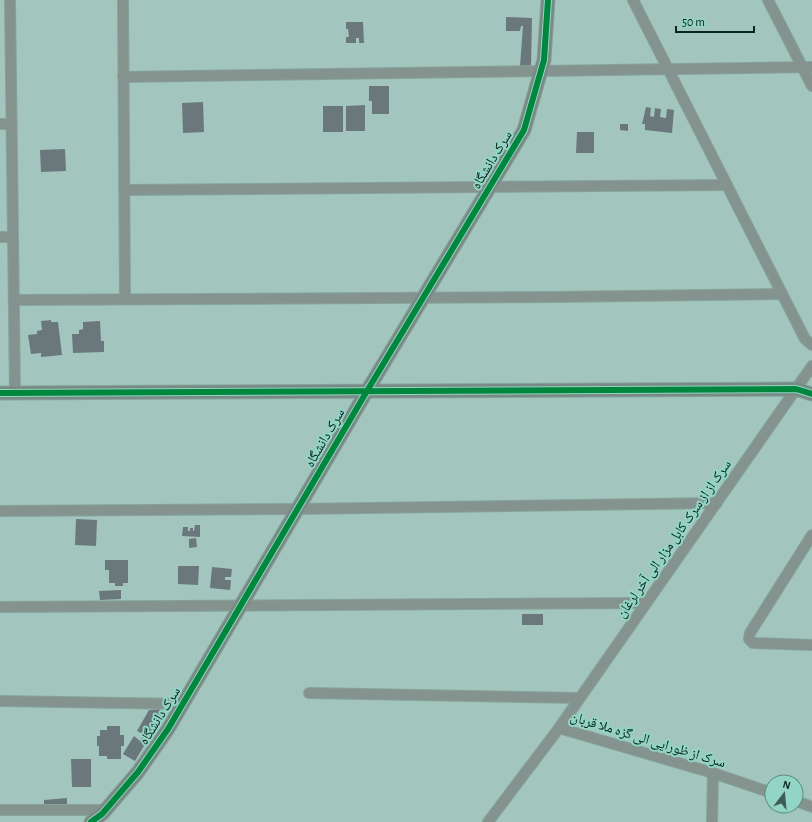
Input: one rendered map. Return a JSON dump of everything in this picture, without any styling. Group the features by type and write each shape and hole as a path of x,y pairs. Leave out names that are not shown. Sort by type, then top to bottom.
{"street":[{"path":"10,0 5,13 11,124 15,393"},
{"path":"123,0 124,299"},
{"name":"سرک دانشگاه","path":"92,822 102,814 138,772 168,729 367,391 524,130 544,60 548,0"},
{"path":"633,0 805,339 812,345"},
{"path":"768,0 807,67 812,86"},
{"path":"123,77 807,67"},
{"path":"0,124 11,124"},
{"path":"124,190 727,185"},
{"path":"0,237 13,237"},
{"path":"14,300 782,294"},
{"name":"سرک از از سرک کابل مزار الی آخر لرغان","path":"558,728 812,366"},
{"path":"0,393 796,389 812,394"},
{"path":"0,511 298,509 716,503"},
{"path":"812,535 750,633 749,639 753,643 812,645"},
{"path":"0,607 646,603"},
{"path":"309,693 579,698"},
{"path":"0,701 183,704"},
{"name":"سرک از ظورایی الی گزه ملا قربان","path":"488,822 558,728 713,773 764,790"},
{"path":"712,822 713,773"},
{"path":"0,810 105,810"}],"building":[{"path":"506,17 532,18 531,67 520,66 523,26 521,26 520,31 506,31"},
{"path":"346,22 363,22 364,43 359,43 359,38 356,38 356,43 346,43 346,37 349,37 348,29 346,29"},
{"path":"369,86 389,86 389,114 372,114 372,101 369,101"},
{"path":"203,102 204,132 183,133 182,103"},
{"path":"365,105 365,131 346,131 346,106"},
{"path":"323,106 343,106 343,132 323,132"},
{"path":"646,107 651,108 650,116 654,117 655,108 661,109 660,117 666,118 667,109 674,110 672,133 645,130 645,124 642,124"},
{"path":"620,124 628,124 628,131 620,130"},
{"path":"577,132 594,132 594,153 576,153"},
{"path":"65,149 66,171 41,172 40,150"},
{"path":"51,320 51,322 58,322 62,355 41,357 41,353 31,354 28,335 37,334 37,331 42,330 41,321"},
{"path":"100,321 101,341 104,341 104,352 73,353 72,334 79,334 79,330 83,329 83,322"},
{"path":"76,519 97,520 96,546 75,545"},
{"path":"195,525 200,525 200,537 182,536 183,527 188,527 188,531 190,531 190,528 193,528 194,531"},
{"path":"196,538 197,547 189,548 189,539"},
{"path":"105,560 128,560 128,583 123,583 123,586 115,586 115,583 109,583 109,570 105,570"},
{"path":"178,566 199,566 198,585 178,584"},
{"path":"212,567 232,569 231,577 225,577 225,580 231,580 230,590 210,588"},
{"path":"121,590 121,599 100,600 99,591"},
{"path":"522,614 543,614 543,625 522,625"},
{"path":"160,709 162,716 135,761 123,754 134,736 140,741 144,735 137,731 149,710"},
{"path":"107,726 120,726 120,735 124,735 124,746 121,746 121,759 107,759 107,756 99,756 97,736 100,736 100,730 107,730"},
{"path":"71,759 91,759 91,787 72,787"},
{"path":"67,798 67,807 44,809 44,800"}],"cycle path":[{"path":"91,822 102,814 138,772 168,729 367,391 524,130 544,60 548,0"},
{"path":"0,393 796,389 812,394"}]}
